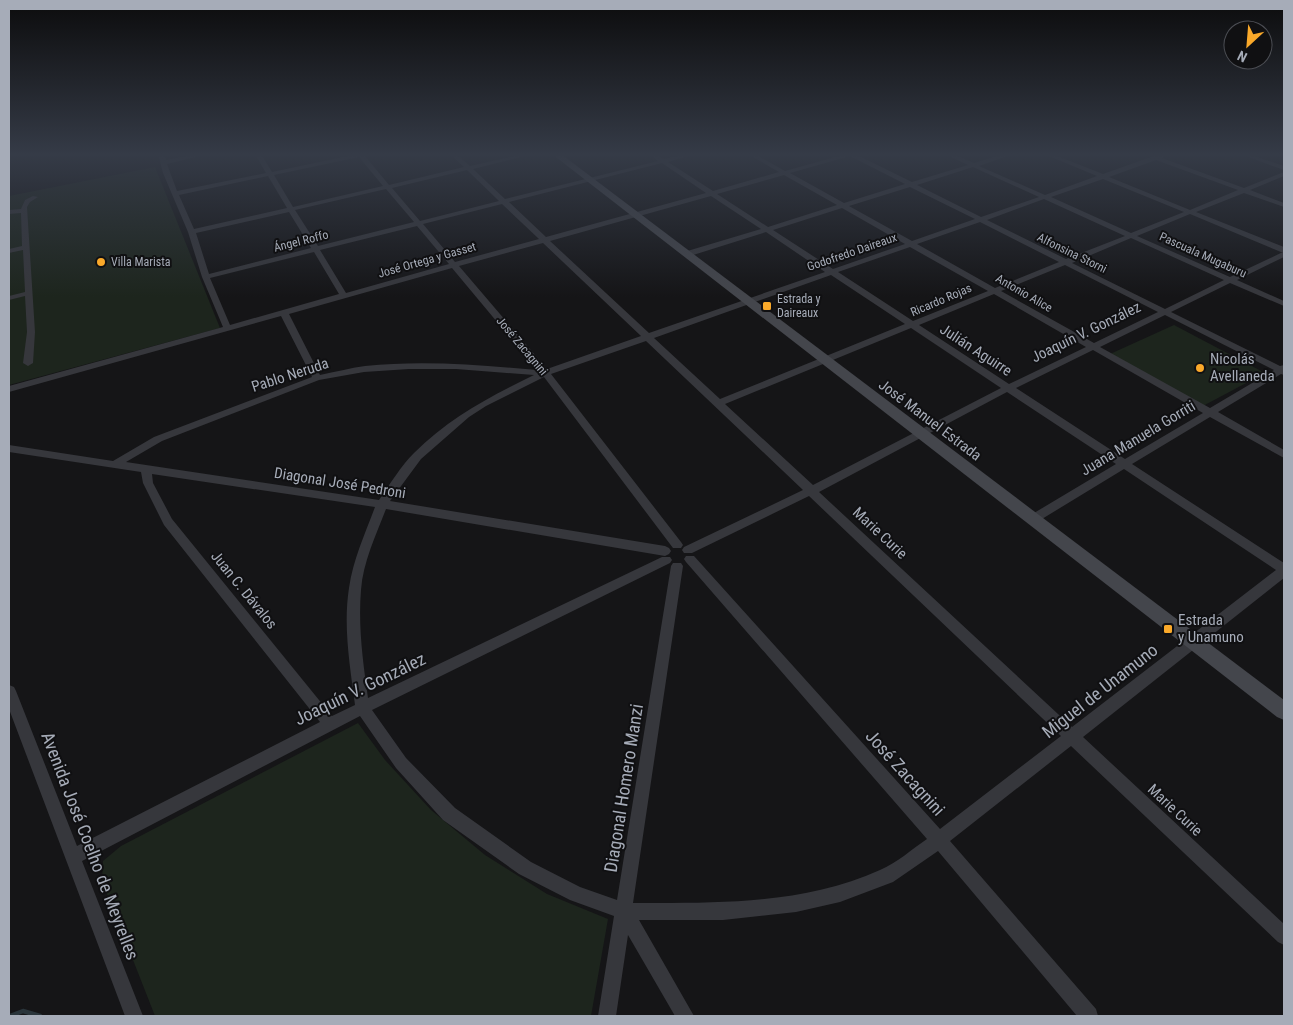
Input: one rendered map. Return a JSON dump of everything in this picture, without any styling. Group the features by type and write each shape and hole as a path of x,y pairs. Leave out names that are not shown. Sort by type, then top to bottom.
{"main road":[{"name":"José Manuel Estrada","path":"620,202 1284,711"}],"street":[{"path":"27,202 24,211 31,332 28,363"},
{"path":"179,202 192,232 206,277 228,328"},
{"path":"288,202 344,296"},
{"path":"192,232 323,202"},
{"name":"José Zacagnini","path":"400,202 545,373 677,545 670,547 677,557 939,840 1089,1016"},
{"name":"Ángel Roffo","path":"206,277 504,202"},
{"name":"Marie Curie","path":"504,202 1284,936"},
{"name":"José Ortega y Gasset","path":"9,389 680,202"},
{"name":"Julián Aguirre","path":"725,202 1284,570"},
{"name":"Antonio Alice","path":"836,202 1284,454"},
{"path":"687,254 856,202"},
{"name":"Alfonsina Storni","path":"946,202 1283,370"},
{"name":"Godofredo Daireaux","path":"363,709 354,646 355,589 363,553 382,504 417,456 445,431 483,404 545,373 1032,202"},
{"name":"Pascuala Mugaburu","path":"1056,202 1284,304"},
{"path":"1165,202 1284,252"},
{"name":"Ricardo Rojas","path":"718,403 1215,202"},
{"path":"9,212 24,211"},
{"path":"9,251 26,247"},
{"name":"Joaquín V. González","path":"73,857 330,724 811,491 1008,388 1231,280 1284,252"},
{"path":"9,298 29,293"},
{"path":"284,313 316,378"},
{"name":"Pablo Neruda","path":"116,464 158,439 316,378 364,370 423,366 456,366 545,373"},
{"name":"Juana Manuela Gorriti","path":"1033,519 1209,412 1283,370"},
{"name":"Diagonal José Pedroni","path":"9,449 382,504 677,557"},
{"name":"Juan C. Dávalos","path":"146,469 148,483 168,522 330,724"},
{"name":"Diagonal Homero Manzi","path":"607,1016 677,557"},
{"name":"Miguel de Unamuno","path":"363,709 401,763 449,814 525,868 576,894 624,911 723,912 804,902 840,894 887,876 939,840 1284,570"},
{"name":"Avenida José Coelho de Meyrelles","path":"9,691 134,1016"},
{"path":"624,911 685,1016"}],"shaded area":[{"name":"Villa Marista","path":"9,202 169,202 220,328 9,385"},
{"path":"1174,325 1265,373 1201,407 1110,354"},
{"path":"358,723 385,760 431,810 485,855 547,894 608,919 591,1016 155,1016 102,881 103,861 121,846"}],"waterway":[{"path":"10,1016 23,1011 40,1016"}],"place":[{"name":"Villa Marista","path":"101,262"},
{"name":"Estrada y Daireaux","path":"767,306"},
{"name":"Nicolás Avellaneda","path":"1200,368"},
{"name":"Estrada y Unamuno","path":"1168,629"}]}
